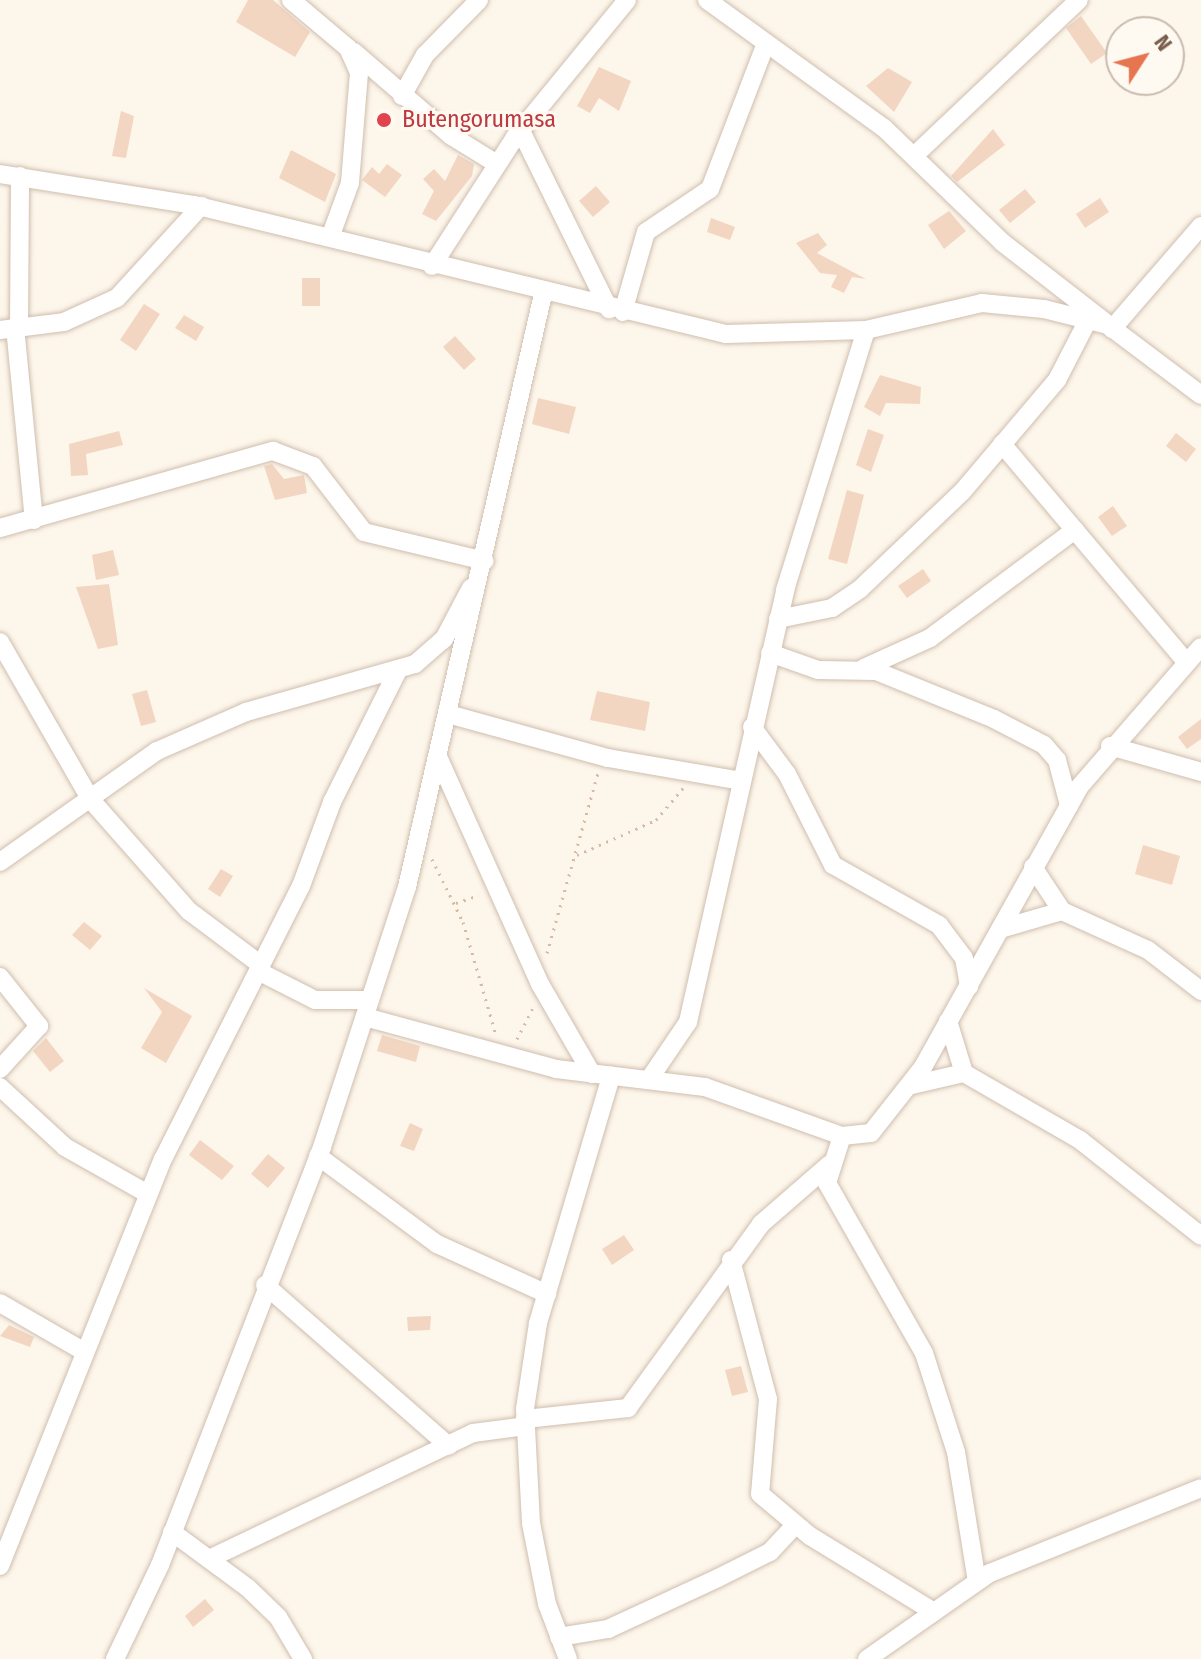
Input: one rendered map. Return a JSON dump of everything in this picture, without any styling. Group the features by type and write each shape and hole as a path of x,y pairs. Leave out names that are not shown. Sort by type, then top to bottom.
{"street":[{"path":"291,0 402,96 497,164"},
{"path":"402,96 425,55 479,0"},
{"path":"432,266 521,131 627,0"},
{"path":"707,0 916,154 992,234 1201,395"},
{"path":"916,154 1079,0"},
{"path":"616,310 646,232 710,189 766,43"},
{"path":"331,235 350,183 359,97 348,48"},
{"path":"521,131 616,310"},
{"path":"0,174 201,206 331,235 432,266 543,294 755,338 866,330 982,303 1088,320 1110,327"},
{"path":"20,176 11,328 34,520"},
{"path":"11,328 64,322 117,298 201,206"},
{"path":"1110,327 1201,226"},
{"path":"115,1659 172,1532 265,1285 318,1156 368,1009 418,840 485,561 543,294"},
{"path":"778,619 832,608 860,589 1002,444 1072,359 1088,320"},
{"path":"650,1078 688,1022 778,619 866,330"},
{"path":"1002,444 1186,662"},
{"path":"0,528 273,451 313,466 364,532 485,561"},
{"path":"858,671 930,638 1075,530"},
{"path":"0,862 157,751 246,712 397,672 434,651 480,581"},
{"path":"0,642 91,800 189,911 260,968 315,1000 368,1009 511,1058 602,1075 650,1078 705,1087 842,1136 871,1133 912,1085 1069,805 1110,746 1201,647"},
{"path":"770,653 818,670 858,671 899,678 1044,745 1057,760 1069,805"},
{"path":"0,1566 40,1479 83,1351 148,1194 260,968 397,672"},
{"path":"448,714 600,756 693,776 741,781"},
{"path":"752,727 787,774 833,865 939,925 964,958 969,987"},
{"path":"1110,746 1201,772"},
{"path":"438,757 539,982 602,1075 547,1294 525,1423 531,1523 559,1637 568,1659"},
{"path":"1033,867 1062,911 1148,950 1201,991"},
{"path":"1000,929 1062,911"},
{"path":"0,977 39,1026 0,1069"},
{"path":"948,1021 964,1073 1080,1140 1201,1236"},
{"path":"912,1085 964,1073"},
{"path":"0,1087 65,1147 148,1194"},
{"path":"842,1136 830,1164 827,1183 839,1213 901,1307 943,1404 977,1581"},
{"path":"318,1156 437,1244 547,1294"},
{"path":"211,1558 498,1426 628,1408 731,1260 830,1164"},
{"path":"1182,1221 1201,1216"},
{"path":"731,1260 768,1399 760,1494 795,1525 934,1612"},
{"path":"265,1285 449,1446"},
{"path":"0,1303 83,1351"},
{"path":"867,1659 977,1581 1201,1488"},
{"path":"559,1637 608,1629 718,1578 770,1552 795,1525"},
{"path":"172,1532 211,1558 278,1617 303,1659"}],"path":[{"path":"511,1058 539,982 577,855 600,756"},
{"path":"577,855 656,820 693,776"},
{"path":"418,840 455,903 511,1058"},
{"path":"455,903 498,888"}],"building":[{"path":"248,0 273,0 310,32 295,57 236,22"},
{"path":"1081,16 1105,54 1091,64 1066,28"},
{"path":"599,67 631,81 619,111 599,98 590,113 577,106"},
{"path":"888,68 912,82 894,112 866,86"},
{"path":"121,111 134,116 126,158 112,156"},
{"path":"993,129 1005,145 957,182 951,176"},
{"path":"291,150 336,174 325,202 279,178"},
{"path":"458,155 474,164 472,176 436,221 422,214 434,191 423,179 434,169 445,181"},
{"path":"387,164 402,175 385,197 362,180 372,167 379,174"},
{"path":"596,186 610,202 593,217 579,201"},
{"path":"1025,189 1036,202 1010,223 999,210"},
{"path":"1100,198 1109,212 1085,228 1076,214"},
{"path":"949,211 966,231 944,249 928,225"},
{"path":"711,218 735,227 730,240 707,232"},
{"path":"818,233 827,245 817,253 866,279 852,277 844,293 831,287 837,275 820,273 796,243"},
{"path":"302,278 320,278 320,306 302,306"},
{"path":"144,304 160,314 136,351 120,340"},
{"path":"184,315 204,327 196,341 175,328"},
{"path":"455,336 476,359 464,370 443,347"},
{"path":"880,375 921,387 920,404 886,403 880,416 864,407"},
{"path":"538,398 576,407 569,434 532,424"},
{"path":"868,429 884,435 871,472 856,465"},
{"path":"119,431 123,445 86,454 88,475 71,476 69,444"},
{"path":"1176,433 1196,449 1186,462 1166,446"},
{"path":"272,464 284,479 304,475 307,493 275,500 264,466"},
{"path":"847,490 864,495 847,564 828,559"},
{"path":"1113,506 1127,526 1112,536 1098,517"},
{"path":"113,550 119,575 96,580 92,555"},
{"path":"923,569 931,581 907,598 898,586"},
{"path":"109,584 118,645 98,649 76,587"},
{"path":"147,690 156,722 141,726 132,694"},
{"path":"597,691 650,702 645,731 590,720"},
{"path":"1201,719 1201,739 1187,749 1178,737"},
{"path":"1143,845 1180,856 1172,885 1135,874"},
{"path":"221,869 233,876 220,897 208,889"},
{"path":"84,922 102,936 90,950 72,935"},
{"path":"144,988 192,1016 166,1063 141,1048 162,1012"},
{"path":"382,1035 420,1046 416,1062 377,1051"},
{"path":"46,1038 64,1061 50,1072 33,1051"},
{"path":"410,1123 423,1129 414,1151 400,1146"},
{"path":"200,1140 234,1166 222,1180 189,1155"},
{"path":"268,1154 285,1168 268,1188 251,1174"},
{"path":"624,1235 634,1250 612,1265 602,1249"},
{"path":"431,1316 430,1330 408,1331 407,1317"},
{"path":"9,1325 34,1337 30,1347 0,1336"},
{"path":"741,1366 748,1392 732,1396 725,1370"},
{"path":"205,1599 214,1610 193,1627 185,1616"}],"place":[{"name":"Butengorumasa","path":"384,120"}]}
